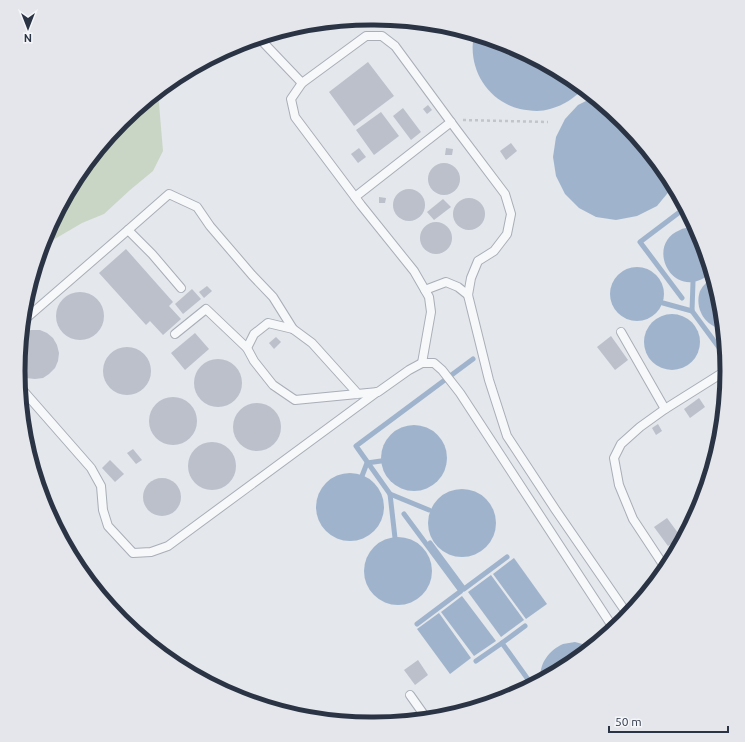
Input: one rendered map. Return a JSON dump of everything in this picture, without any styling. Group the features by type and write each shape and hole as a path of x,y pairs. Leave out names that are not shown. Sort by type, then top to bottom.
{"lane":[{"path":"422,363 431,312 429,297 414,272 295,117 292,99 302,83 366,36 382,36 395,46 506,194 510,214 507,234 494,251 478,261 471,278 468,295 488,380 507,436 624,610"},
{"path":"263,42 302,83"},
{"path":"355,197 451,122"},
{"path":"30,315 169,194 197,206 210,226 273,297 293,329 312,343 358,394"},
{"path":"128,230 152,254 181,288"},
{"path":"425,290 446,282 458,287 468,295"},
{"path":"175,334 206,309 247,348 254,361 273,385 295,400 378,392"},
{"path":"247,348 254,334 268,323 293,329"},
{"path":"621,332 665,409"},
{"path":"26,394 91,468 101,486 103,510 108,526 133,553 151,552 168,546 409,370 422,363 434,363 442,370 460,393 610,624"},
{"path":"662,563 633,519 619,485 614,458 621,444 640,428 665,409 720,374"},
{"path":"410,695 424,713"}],"path":[{"path":"451,122 461,120 548,122"}],"green space":[{"path":"158,97 163,151 153,171 104,214 82,223 50,242 71,198 96,160 126,126"}],"water":[{"path":"474,40 506,51 547,71 580,92 564,103 547,110 539,111 520,109 508,105 489,91 482,81 477,71 473,47"},
{"path":"589,100 619,126 649,160 669,191 657,206 637,216 616,220 596,217 579,208 565,194 556,176 553,157 556,137 565,119 578,105"},
{"path":"688,227 702,260 707,276 698,281 685,282 675,277 668,269 664,259 664,248 669,237 681,229"},
{"path":"632,267 642,267 652,271 660,279 664,289 664,299 660,309 652,317 642,321 632,321 622,317 614,309 610,299 610,289 614,279 622,271"},
{"path":"708,281 717,327 706,321 700,310 699,297 700,291"},
{"path":"666,314 678,314 692,322 700,336 698,353 692,362 678,370 666,370 656,365 649,358 644,348 644,336 649,326 656,319"},
{"path":"407,425 421,425 433,430 442,439 447,451 445,471 438,482 421,491 407,491 395,486 386,477 381,465 381,451 386,439 395,430"},
{"path":"350,473 363,476 374,483 381,494 384,507 381,520 374,531 363,538 350,541 337,538 326,531 319,520 316,507 319,494 326,483 337,476"},
{"path":"462,489 475,492 486,499 493,510 496,523 493,536 486,547 475,554 462,557 449,554 438,547 431,536 428,523 431,510 438,499 449,492"},
{"path":"398,537 411,540 422,547 429,558 432,571 429,584 422,595 411,602 398,605 385,602 374,595 367,584 364,571 367,558 374,547 385,540"},
{"path":"514,558 547,604 526,619 493,574"},
{"path":"491,575 524,620 501,637 468,592"},
{"path":"462,596 496,641 474,656 441,612"},
{"path":"439,613 471,658 450,674 417,629"},
{"path":"575,642 586,645 541,674 543,664 549,654 563,644"},
{"path":"510,689 489,698 493,694 499,691"}],"building":[{"path":"368,62 394,96 354,126 329,92"},
{"path":"428,105 432,110 427,114 423,109"},
{"path":"403,108 421,132 411,140 393,116"},
{"path":"381,112 399,136 374,155 356,130"},
{"path":"511,143 517,151 506,160 500,151"},
{"path":"359,148 366,157 358,163 351,154"},
{"path":"446,148 453,149 452,155 445,155"},
{"path":"441,163 447,163 457,170 460,179 459,185 453,192 447,195 441,195 431,188 428,182 428,176 435,166"},
{"path":"406,189 412,189 422,196 425,205 424,211 418,218 412,221 406,221 396,214 393,208 393,202 400,192"},
{"path":"379,197 386,198 385,203 379,203"},
{"path":"466,198 472,198 482,205 485,214 484,220 478,227 472,230 466,230 456,223 453,217 453,211 460,201"},
{"path":"443,199 451,207 434,220 427,212"},
{"path":"436,222 445,225 449,229 452,238 449,247 445,251 436,254 427,251 423,247 420,238 423,229 427,225"},
{"path":"126,249 173,302 169,306 181,319 163,335 150,321 146,325 99,273"},
{"path":"207,286 212,291 204,298 199,292"},
{"path":"192,289 201,299 183,314 175,304"},
{"path":"80,292 89,294 97,299 102,307 104,316 102,325 97,333 89,338 80,340 71,338 63,333 58,325 56,316 58,307 63,299 71,294"},
{"path":"40,330 47,333 53,338 57,345 59,353 58,361 55,368 43,378 25,378 28,331"},
{"path":"195,333 209,349 185,370 171,353"},
{"path":"611,336 628,360 615,370 597,347"},
{"path":"276,337 281,342 274,349 269,343"},
{"path":"122,347 132,347 144,354 151,366 151,376 144,388 132,395 122,395 114,391 107,384 103,376 103,366 107,358 114,351"},
{"path":"213,359 223,359 235,366 242,378 242,388 235,400 223,407 213,407 205,403 198,396 194,388 194,378 198,370 205,363"},
{"path":"168,397 178,397 187,401 193,407 197,416 197,426 193,435 187,441 178,445 168,445 159,441 153,435 149,426 149,416 153,407 159,401"},
{"path":"699,398 705,407 690,418 684,409"},
{"path":"252,403 262,403 274,410 281,422 281,432 274,444 262,451 252,451 244,447 237,440 233,432 233,422 237,414 244,407"},
{"path":"658,424 662,431 656,435 652,428"},
{"path":"212,442 221,444 229,449 234,457 236,466 234,475 229,483 221,488 212,490 203,488 195,483 190,475 188,466 190,457 195,449 203,444"},
{"path":"133,449 142,460 136,464 127,453"},
{"path":"110,460 124,474 115,482 102,468"},
{"path":"158,478 166,478 176,483 180,490 180,504 176,511 166,516 158,516 148,511 146,508 143,501 143,493 148,483 151,481"},
{"path":"667,518 679,534 676,541 668,546 654,527"},
{"path":"418,660 428,675 415,685 404,670"}],"waterway":[{"path":"681,211 640,242 682,298"},
{"path":"693,282 692,311 719,348"},
{"path":"663,303 692,311"},
{"path":"395,538 390,494 356,446 473,359"},
{"path":"362,476 367,463 381,461"},
{"path":"390,494 429,510"},
{"path":"404,514 461,591 417,624"},
{"path":"430,543 464,589 507,557"},
{"path":"525,626 502,643 529,680"},
{"path":"476,661 502,643"}]}
